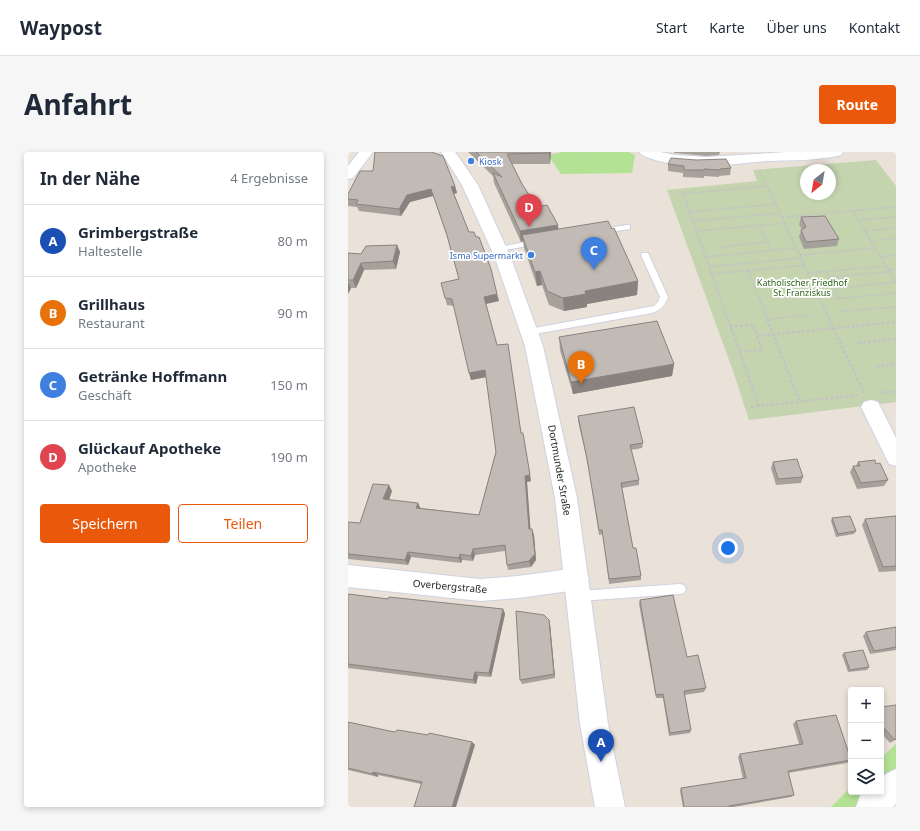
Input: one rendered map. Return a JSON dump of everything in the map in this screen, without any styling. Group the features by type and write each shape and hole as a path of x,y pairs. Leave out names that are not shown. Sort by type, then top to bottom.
{"main road":[{"name":"Dortmunder Straße","path":"448,152 470,185 499,249 534,346 551,418 566,498 594,724 610,807"},
{"path":"871,807 896,784"}],"street":[{"path":"348,175 366,152"},
{"path":"646,152 666,158 697,161 836,152"},
{"path":"871,407 896,458"},
{"name":"Overbergstraße","path":"348,576 480,590 518,587 578,588"}],"lane":[{"path":"589,233 627,227"},
{"path":"499,249 544,241"},
{"path":"529,332 658,308 664,297 645,255"},
{"path":"578,588 680,589"}],"path":[{"path":"751,407 864,394 802,258 753,158"},
{"path":"679,194 768,186"},
{"path":"683,193 759,406"},
{"path":"689,212 776,204"},
{"path":"782,217 896,207"},
{"path":"853,211 896,282"},
{"path":"693,221 780,213"},
{"path":"859,220 896,217"},
{"path":"696,231 785,223"},
{"path":"760,225 771,250"},
{"path":"865,231 896,228"},
{"path":"870,241 896,238"},
{"path":"720,247 767,242"},
{"path":"705,257 797,248"},
{"path":"800,255 875,248"},
{"path":"880,256 896,255"},
{"path":"709,267 802,258"},
{"path":"711,274 804,265"},
{"path":"808,272 886,266"},
{"path":"830,277 896,269"},
{"path":"748,270 800,402"},
{"path":"826,271 840,299"},
{"path":"835,288 896,282"},
{"path":"835,299 896,293"},
{"path":"842,311 896,307"},
{"path":"768,319 811,315"},
{"path":"757,336 896,322"},
{"path":"730,327 753,325 762,350 739,352"},
{"path":"858,343 896,339"},
{"path":"876,367 896,364"}],"green space":[{"path":"563,152 629,152 635,155 632,173 561,174 548,155"},
{"name":"Katholischer Friedhof St. Franziskus","path":"876,160 896,186 896,402 749,420 733,371 667,190 757,181 753,170 800,166 800,200 836,200 836,164 827,164"},
{"path":"896,744 896,807 831,807 848,790 848,795 884,795 884,755"}],"building":[{"path":"375,152 431,152 443,156 455,186 451,187 469,232 474,232 476,237 479,237 491,269 497,294 484,297 497,345 508,344 521,433 523,433 530,475 525,476 529,529 532,529 535,554 529,561 507,565 505,545 473,549 471,556 460,554 459,558 408,552 405,560 348,554 348,522 360,523 373,484 389,485 383,499 418,503 416,508 479,515 496,452 485,370 469,373 452,299 445,298 441,283 459,279 446,232 431,189 407,195 399,209 356,204 358,200 348,199 348,194 360,171 373,171"},
{"path":"476,152 549,152 507,154 522,184 537,207 547,205 558,225 520,231 493,173 502,177"},
{"path":"671,158 696,160 726,159 731,168 720,170 684,170 684,166 668,164"},
{"path":"825,216 839,239 806,242 801,230 806,227 801,217"},
{"path":"608,221 612,229 614,228 638,281 585,291 586,294 563,298 547,291 540,271 535,272 522,235"},
{"path":"397,245 393,261 361,263 353,280 348,280 348,253 361,254 366,246"},
{"path":"657,321 674,364 571,382 559,337"},
{"path":"634,407 643,443 630,445 639,480 621,483 633,548 636,548 641,576 609,579 602,530 599,530 578,416"},
{"path":"797,459 803,477 778,479 773,462"},
{"path":"875,460 876,464 880,463 888,480 861,483 853,466 860,466 858,462"},
{"path":"850,516 856,531 838,534 832,518"},
{"path":"896,516 896,566 883,567 865,519"},
{"path":"348,594 503,609 489,673 475,672 473,680 348,664"},
{"path":"673,595 687,657 698,655 706,688 684,691 691,730 670,733 663,694 656,695 640,600"},
{"path":"516,611 544,615 549,620 554,674 520,680"},
{"path":"896,627 896,647 874,651 866,632"},
{"path":"863,650 869,667 850,670 844,653"},
{"path":"896,705 895,740 884,728 884,707"},
{"path":"836,715 848,751 848,761 788,771 794,795 729,807 684,807 681,788 746,778 740,754 803,744 796,721"},
{"path":"348,722 394,732 398,730 428,735 429,733 472,742 452,807 414,807 422,782 373,772 372,774 348,768"}],"place":[{"name":"Kiosk","path":"471,161"},
{"name":"Glückauf Apotheke","path":"529,227"},
{"name":"Isma Supermarkt","path":"531,255"},
{"name":"Getränke Hoffmann","path":"594,270"},
{"name":"Grillhaus","path":"581,384"},
{"name":"Grimbergstraße","path":"601,762"}]}
